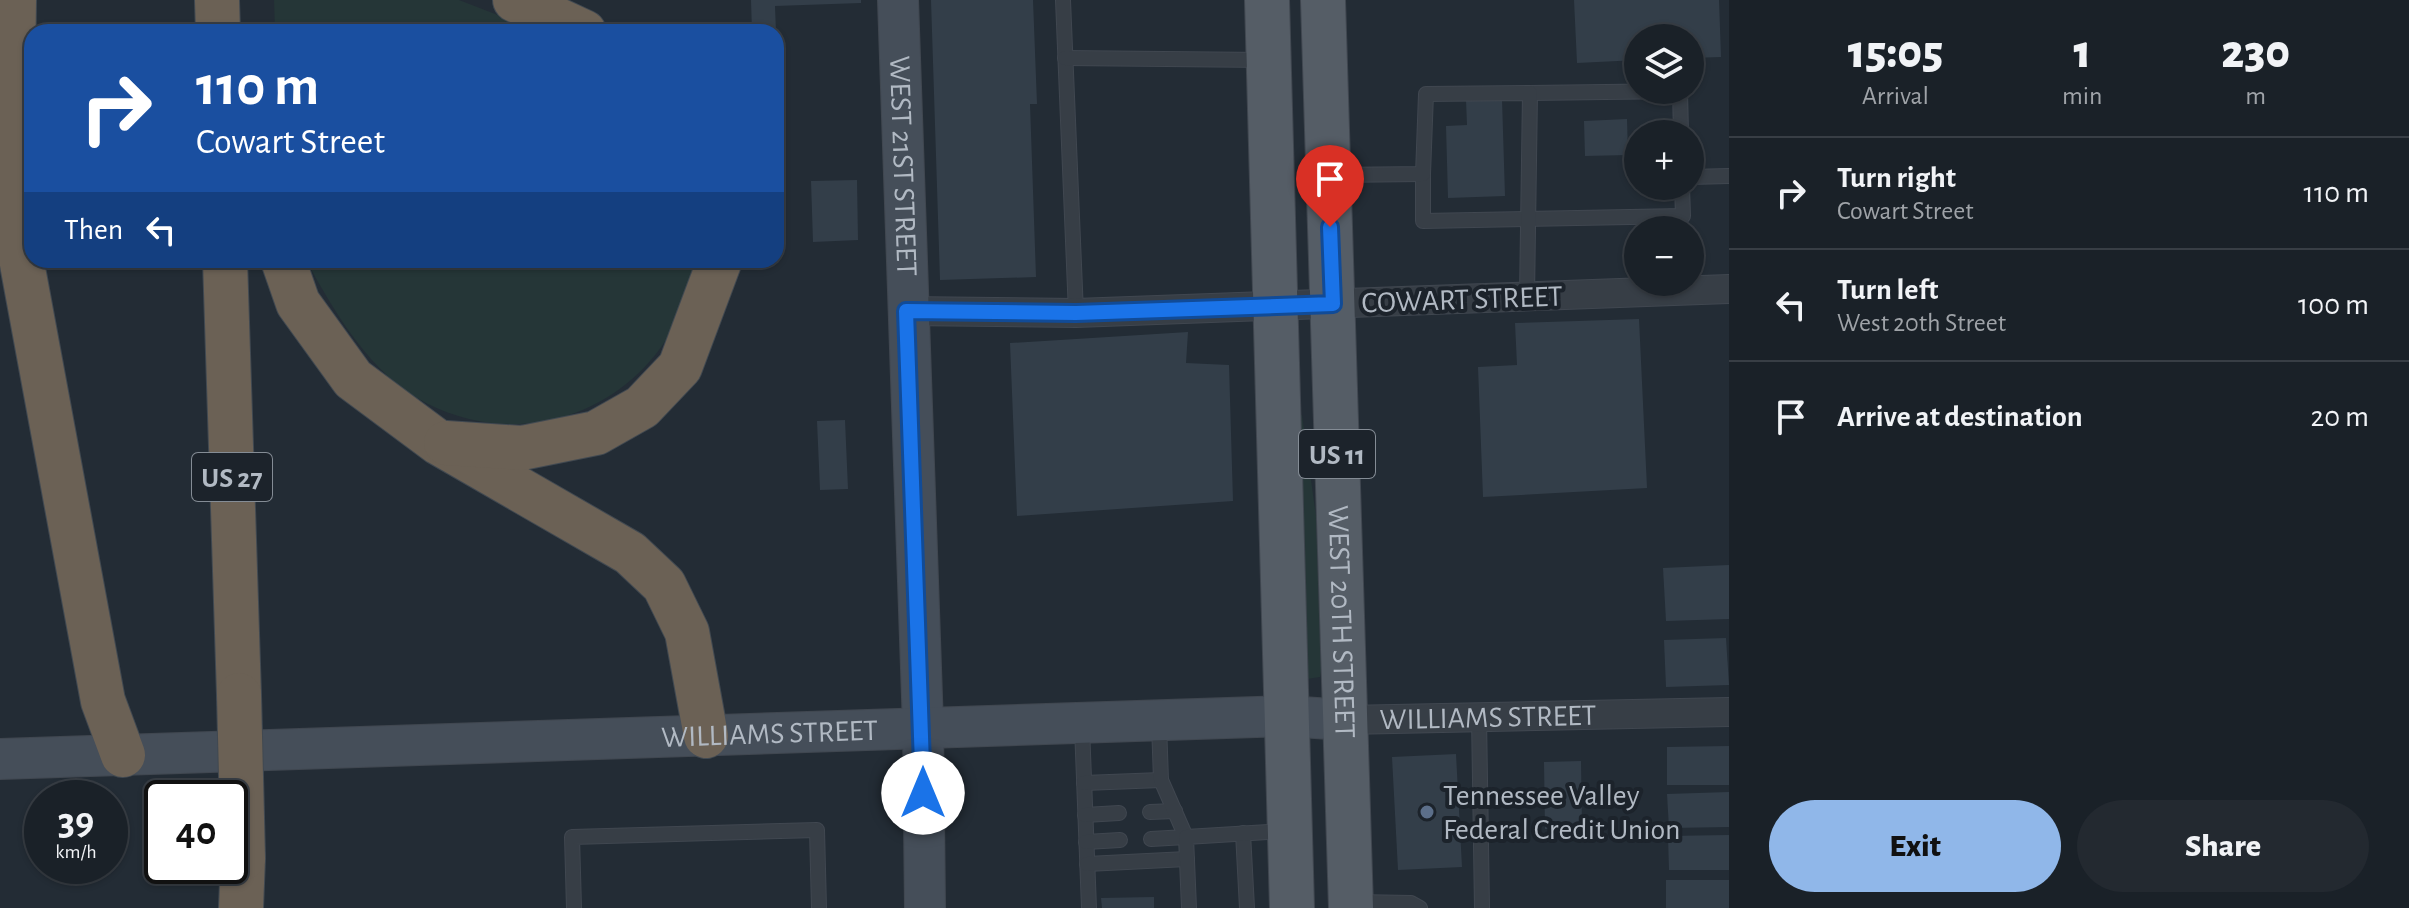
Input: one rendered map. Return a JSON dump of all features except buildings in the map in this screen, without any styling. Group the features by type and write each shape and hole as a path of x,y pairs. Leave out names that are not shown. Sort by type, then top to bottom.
{"highway":[{"path":"14,0 11,204 103,701 123,755"},
{"path":"217,0 218,24"},
{"path":"515,0 567,24"},
{"name":"US 27","path":"225,268 239,695 243,858 241,908"},
{"path":"286,268 298,303 353,379 439,443 630,553 664,585 687,632 706,736"},
{"path":"439,443 522,448 596,433 642,407 680,367 717,268"}],"main road":[{"name":"WEST 20TH STREET","path":"1267,0 1292,908"},
{"name":"WEST 20TH STREET","path":"1323,0 1351,905"}],"street":[{"name":"WEST 21ST STREET","path":"898,0 906,311 923,726 925,908"},
{"name":"COWART STREET","path":"906,311 1076,313 1729,289"},
{"name":"WILLIAMS STREET","path":"0,759 1286,716 1346,720 1729,712"}],"lane":[{"path":"1063,0 1076,313"},
{"path":"1065,58 1269,60"},
{"path":"1681,120 1680,91 1426,94 1423,221 1683,216 1682,200"},
{"path":"1527,296 1530,93"},
{"path":"1329,175 1423,174"},
{"path":"1704,177 1729,176"},
{"path":"1479,717 1482,908"},
{"path":"1159,720 1161,780 1186,837 1189,906 1205,904"},
{"path":"1082,723 1089,908"},
{"path":"1084,783 1161,780"},
{"path":"1150,812 1175,811"},
{"path":"1085,815 1119,813"},
{"path":"574,908 572,837 817,830 819,908"},
{"path":"1151,839 1290,831"},
{"path":"1242,904 1243,833"},
{"path":"1086,842 1120,840"},
{"path":"1087,864 1187,859"},
{"path":"1351,905 1411,903 1420,908"}],"shaded area":[{"path":"274,0 459,0 521,24 275,24"},
{"path":"311,268 693,268 683,306 662,345 634,378 598,402 558,418 515,424 471,419 426,403 406,391 371,359"},
{"path":"1294,415 1302,415 1316,516 1321,671 1320,677 1307,679"}],"place":[{"name":"Tennessee Valley Federal Credit Union","path":"1427,812"}],"route":[{"path":"923,793 906,311 1076,313 1333,304 1330,227"}]}
